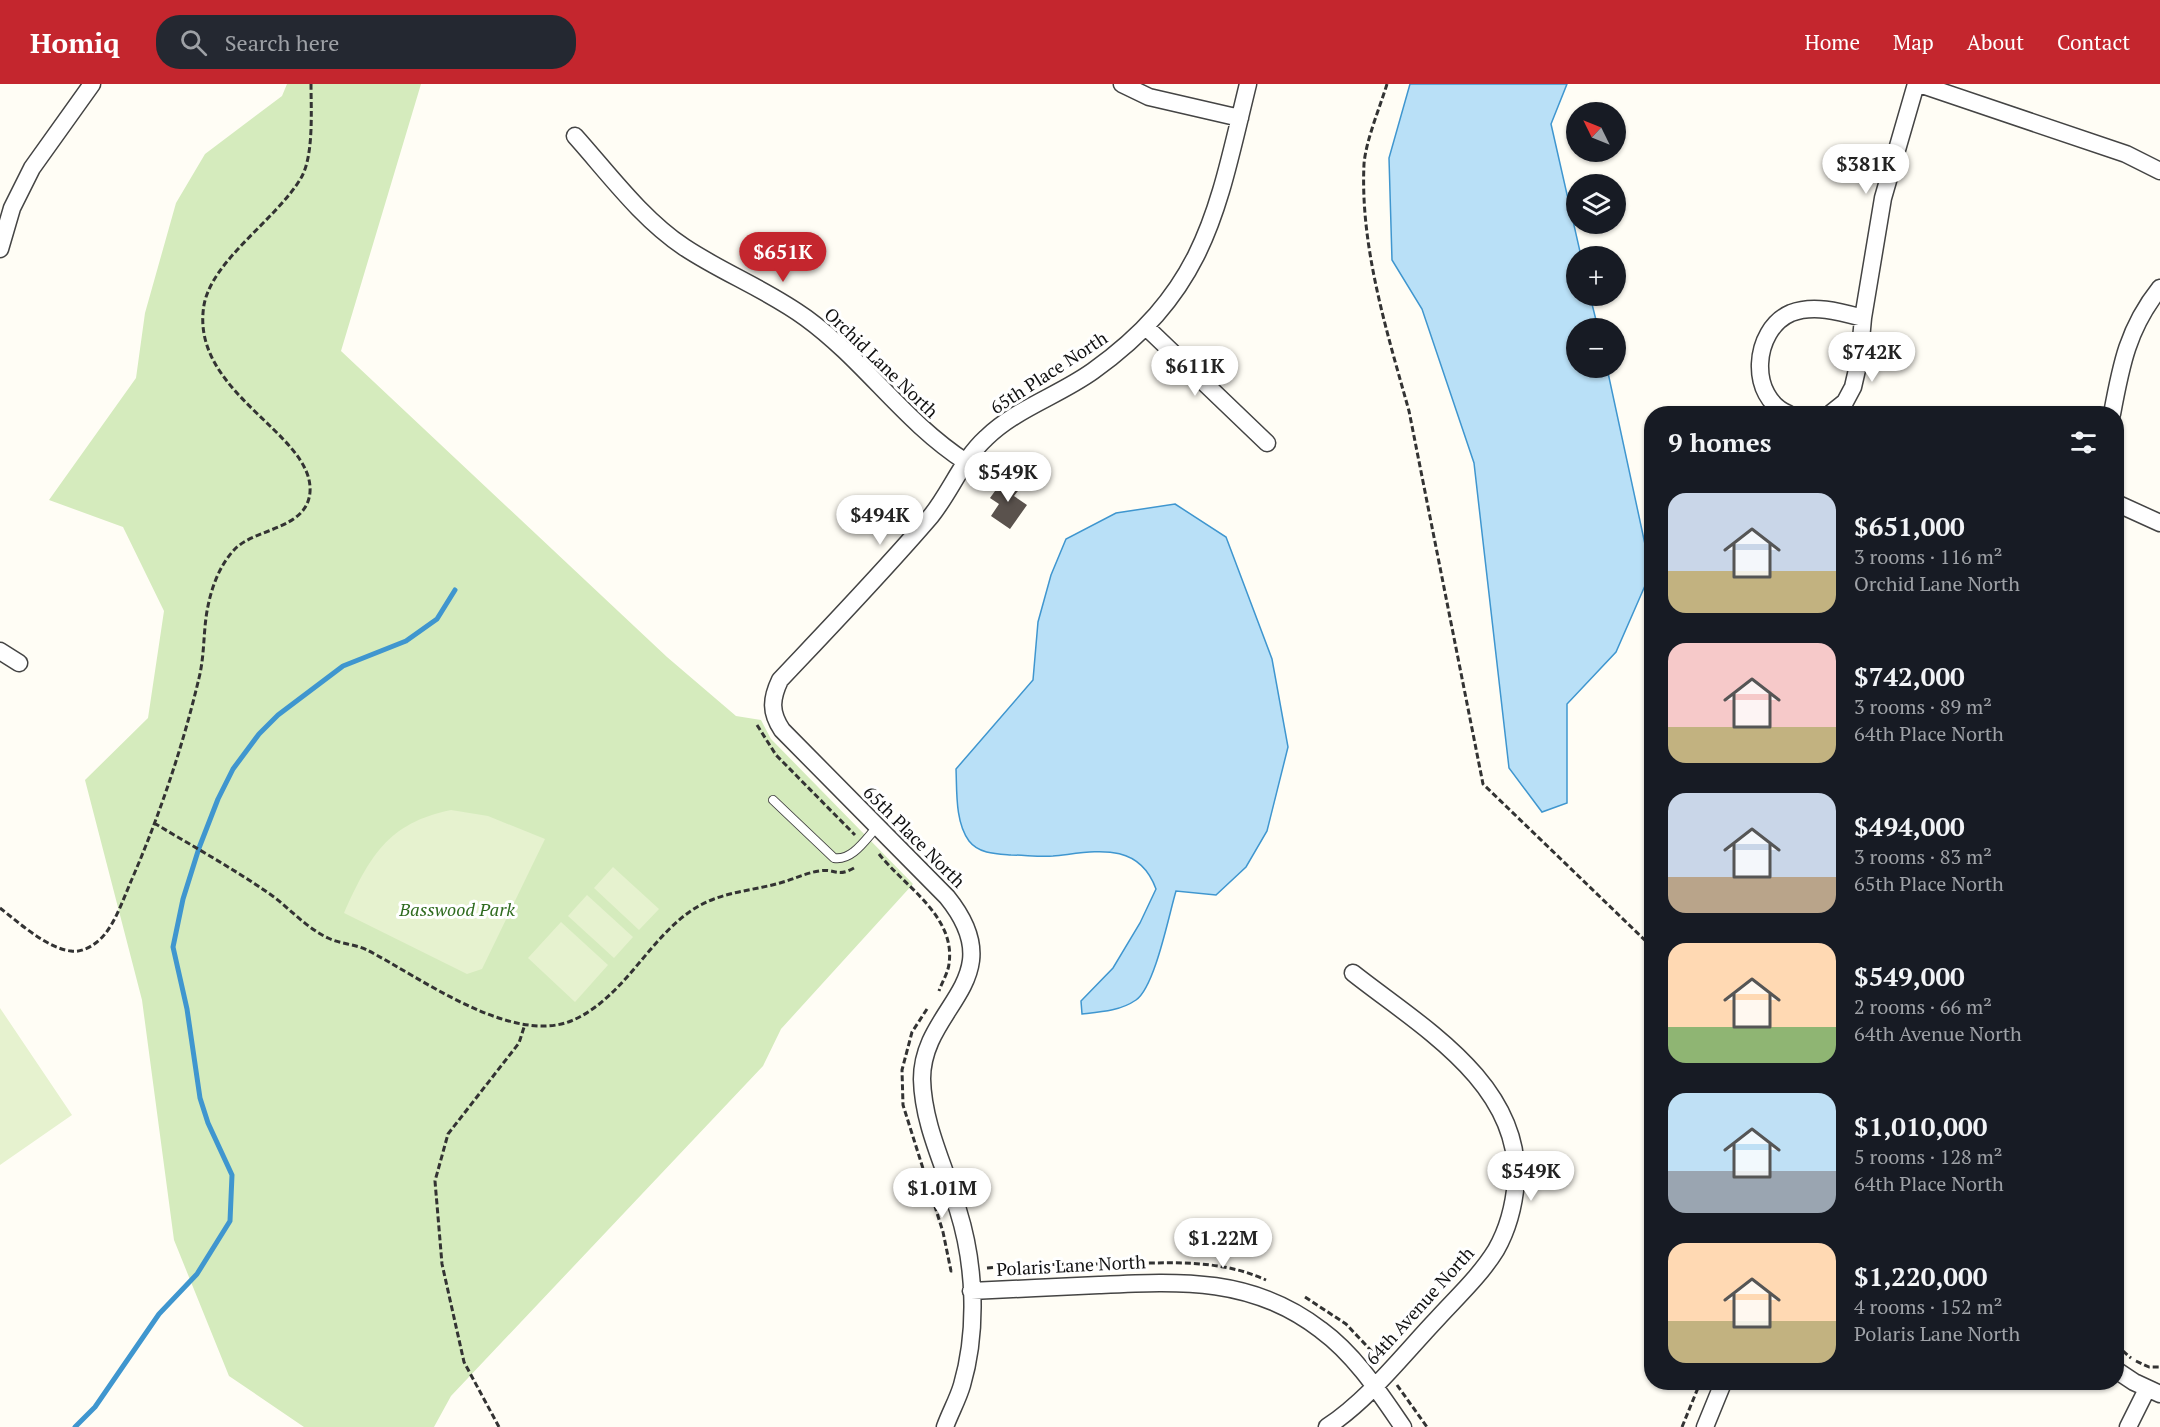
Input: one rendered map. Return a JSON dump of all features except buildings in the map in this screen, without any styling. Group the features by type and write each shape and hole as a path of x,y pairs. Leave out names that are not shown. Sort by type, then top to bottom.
{"street":[{"path":"0,249 12,208 32,168 92,84"},
{"path":"1122,84 1149,97 1240,118"},
{"name":"65th Place North","path":"945,1427 962,1385 972,1327 971,1291 958,1211 926,1118 922,1076 927,1051 968,976 973,954 966,926 947,897 782,730 774,718 771,705 780,680 932,514 966,462 985,439 1007,420 1092,372 1146,327 1187,275 1200,250 1224,189 1248,84"},
{"path":"1840,406 1845,402 1853,387 1859,362 1863,318 1883,198 1918,84 2126,154 2160,171"},
{"name":"Orchid Lane North","path":"575,136 639,208 668,235 700,257 806,318 867,373 926,433 966,462"},
{"path":"2113,406 2118,375 2128,340 2146,305 2160,288"},
{"path":"1777,406 1764,392 1760,376 1760,358 1772,327 1792,313 1810,310 1829,310 1863,318"},
{"path":"1146,327 1267,443"},
{"path":"2124,507 2160,523"},
{"path":"0,651 19,663"},
{"name":"64th Avenue North","path":"1327,1427 1346,1413 1374,1385 1482,1271 1508,1225 1515,1195 1516,1166 1500,1107 1482,1082 1461,1059 1353,972"},
{"name":"Polaris Lane North","path":"971,1291 1170,1281 1211,1284 1250,1292 1287,1308 1321,1330 1351,1357 1403,1427"},
{"path":"2124,1375 2153,1391 2128,1427"},
{"path":"1705,1427 1721,1390"}],"lane":[{"path":"773,800 834,858 843,860 877,827"}],"path":[{"path":"0,908 43,940 71,951 90,948 105,934 118,911 154,823 200,675 208,606 216,578 234,549 257,535 284,526 300,514 310,494 308,472 298,454 241,399 225,378 211,355 202,323 205,303 213,280 303,176 312,118 311,84"},
{"path":"1387,84 1364,161 1365,226 1392,351 1409,411 1483,784 1644,939"},
{"path":"757,725 776,755 862,842 875,850 892,872 932,908 947,936 949,965 938,992 912,1032 902,1070 903,1104 943,1232 951,1271 1024,1265 1200,1262 1254,1274 1274,1284"},
{"path":"154,823 276,898 305,924 329,939 364,949 492,1017 525,1024 568,1022 590,1012 641,964 667,932 692,911 713,899 823,870 842,874 858,866"},
{"path":"499,1427 464,1362 442,1264 435,1181 448,1134 519,1043 525,1024"},
{"path":"1295,1293 1316,1302 1346,1324 1378,1357 1427,1427"},
{"path":"2124,1351 2141,1364 2160,1367"},
{"path":"1682,1427 1697,1390"}],"green space":[{"name":"Basswood Park","path":"287,84 421,84 341,351 667,657 736,716 761,720 771,739 913,884 781,1029 763,1066 451,1396 434,1427 304,1427 229,1376 174,1240 142,1000 85,780 148,718 164,611 123,527 49,500 136,378 145,313 176,203 205,154 282,96"},
{"path":"451,810 488,816 545,839 482,969 467,974 344,913 362,876 383,846 411,824"},
{"path":"613,867 659,909 639,930 594,888"},
{"path":"587,895 633,937 614,958 568,916"},
{"path":"561,922 608,965 575,1002 528,958"},
{"path":"0,1008 72,1115 0,1165"}],"water":[{"path":"1410,84 1567,84 1551,124 1566,190 1566,234 1576,234 1579,246 1566,246 1566,306 1592,306 1596,318 1566,318 1566,378 1609,378 1644,540 1644,588 1616,652 1567,704 1567,803 1542,812 1509,768 1474,463 1422,309 1392,260 1389,158"},
{"path":"1175,504 1226,537 1272,659 1288,747 1267,831 1246,867 1216,895 1176,891 1155,966 1143,993 1123,1007 1082,1014 1081,1001 1113,968 1140,923 1156,889 1148,873 1126,856 1113,853 1037,856 994,854 978,849 969,841 961,825 956,769 1033,680 1038,622 1051,575 1066,539 1116,513"}],"waterway":[{"path":"75,1427 95,1407 159,1314 197,1274 230,1221 232,1175 208,1123 200,1098 187,1009 173,947 183,899 218,799 233,769 259,734 278,715 343,666 406,641 437,619 455,590"}]}
